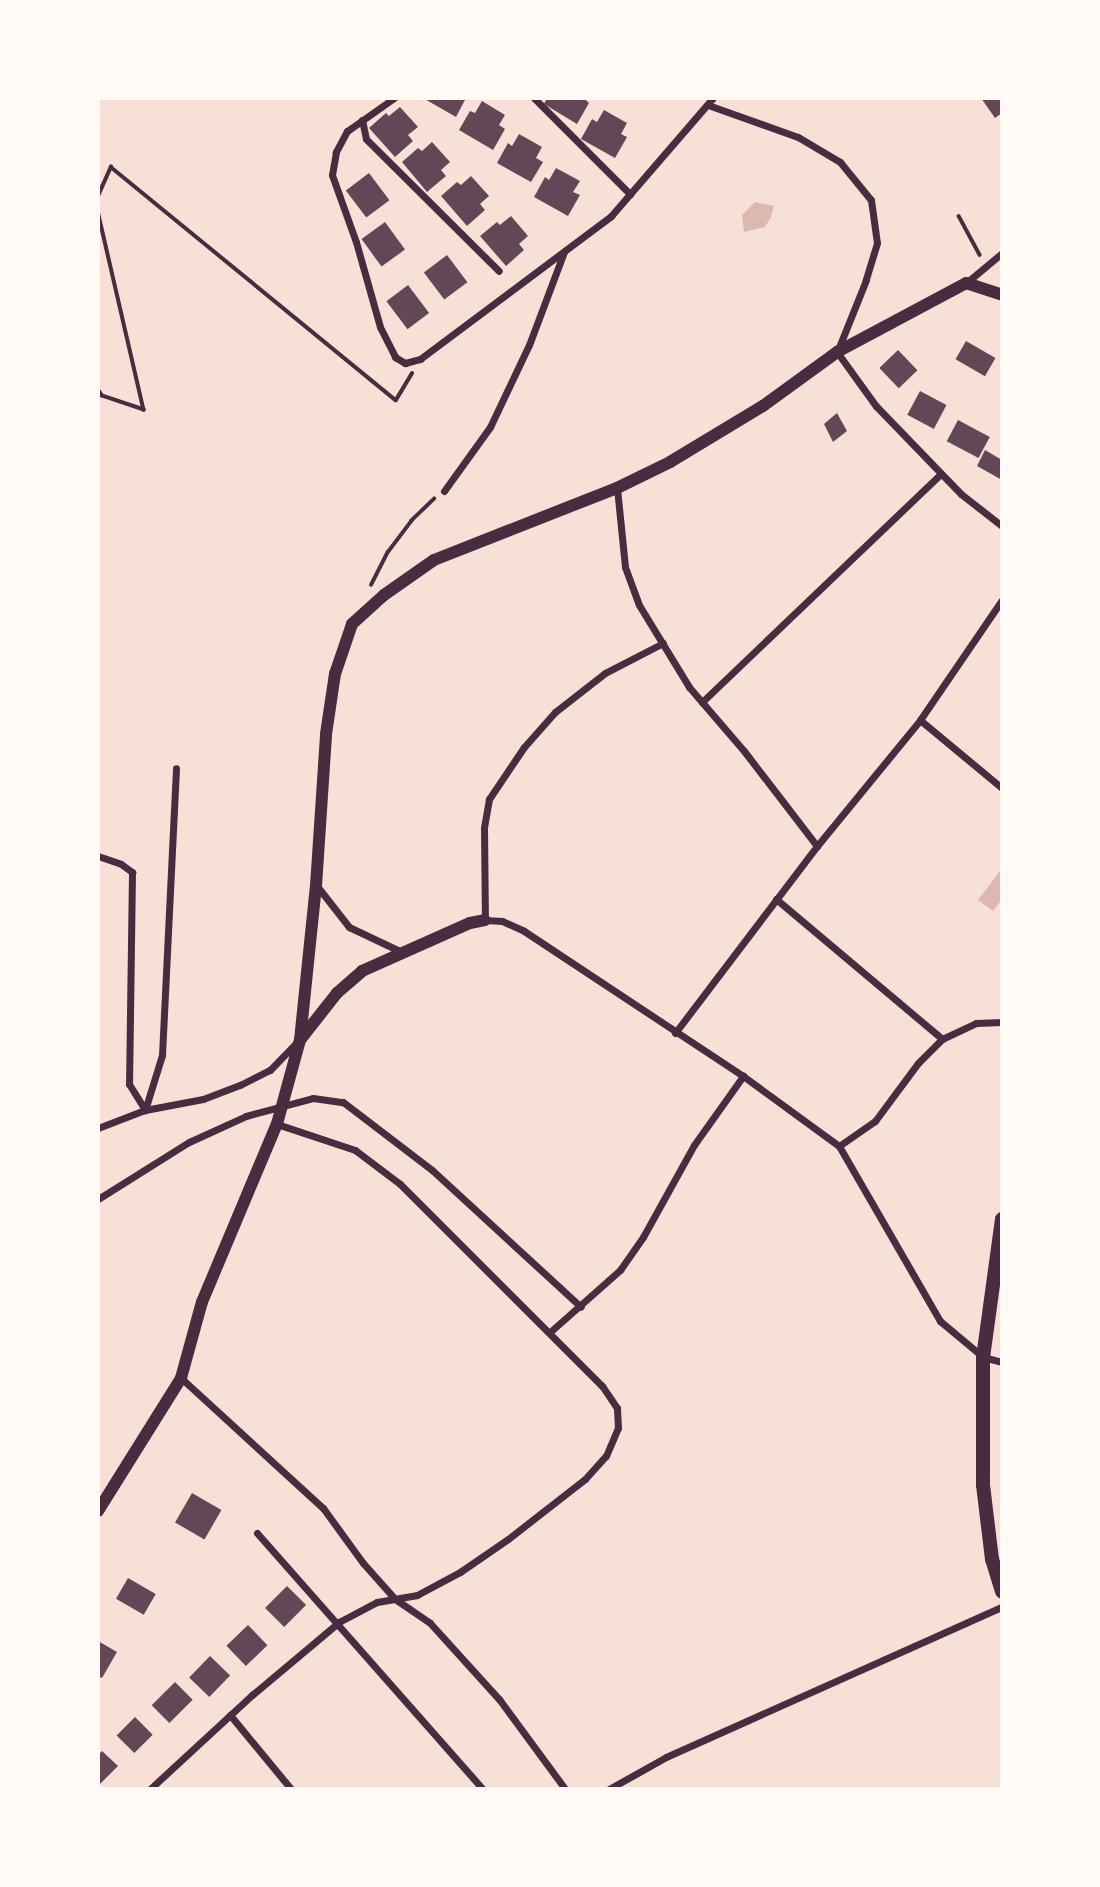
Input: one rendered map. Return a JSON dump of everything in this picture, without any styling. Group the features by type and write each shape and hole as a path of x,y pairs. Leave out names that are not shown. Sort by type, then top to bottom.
{"main road":[{"path":"1002,1219 983,1357 983,1485 992,1559 1002,1591"}],"street":[{"path":"394,98 347,131 336,152 332,175 356,242 380,327 395,357 405,363 420,359 611,216 713,98"},
{"path":"534,98 630,194"},
{"path":"708,106 798,137 840,162 870,200 877,243 866,280 836,352"},
{"path":"362,120 366,139 499,271"},
{"path":"444,491 490,427 530,345 564,251"},
{"path":"98,1511 181,1378 202,1302 277,1124 300,1040 316,886 328,722 335,674 352,624 384,595 434,560 617,488 713,438 763,406 836,352 966,283 1002,253"},
{"path":"966,283 1002,295"},
{"path":"836,352 876,406 961,494 1002,526"},
{"path":"702,702 941,474"},
{"path":"617,488 625,568 639,605 702,702 817,846"},
{"path":"675,1033 817,846 920,720 1002,600"},
{"path":"485,920 484,828 489,799 524,747 555,712 605,673 663,643"},
{"path":"920,720 1002,788"},
{"path":"145,1110 162,1055 176,768"},
{"path":"98,856 121,864 132,872 129,1084 145,1110"},
{"path":"316,886 349,927 402,953"},
{"path":"776,899 942,1040"},
{"path":"98,1128 145,1110 203,1099 270,1070 300,1040 337,993 362,971 485,920 502,921 524,931 743,1076 839,1146 940,1321 983,1357 1002,1362"},
{"path":"839,1146 875,1121 918,1063 942,1040 976,1023 1002,1022"},
{"path":"550,1332 581,1307 628,1259 694,1145 743,1076"},
{"path":"98,1199 189,1142 246,1116 281,1109 313,1098 343,1101 432,1170 581,1307"},
{"path":"150,1789 230,1715 339,1622 377,1602 417,1595 460,1572 508,1539 585,1479 606,1456 618,1428 617,1408 602,1386 400,1184 355,1150 277,1124"},
{"path":"181,1378 323,1508 363,1563 395,1599 430,1623 490,1689 565,1789"},
{"path":"257,1532 339,1622 483,1789"},
{"path":"609,1789 666,1757 1002,1607"},
{"path":"230,1715 291,1789"}],"path":[{"path":"98,196 111,167 396,400 420,359"},
{"path":"98,211 144,410 102,396 98,390"},
{"path":"959,216 986,266"},
{"path":"369,588 388,552 411,521 444,491"}],"shaded area":[{"path":"755,202 774,206 771,217 765,227 744,232 742,215"},
{"path":"1000,871 1002,899 993,911 978,900"}],"building":[{"path":"423,98 466,98 456,117"},
{"path":"547,98 584,98 589,103 577,124 544,104"},
{"path":"981,98 1002,98 1002,113 995,118"},
{"path":"482,101 505,115 499,125 505,129 493,150 459,130 470,111 475,113"},
{"path":"400,107 418,127 408,135 413,141 395,157 369,128 386,113 389,116"},
{"path":"604,110 627,123 621,134 627,137 615,158 581,139 592,119 597,122"},
{"path":"519,134 542,147 536,158 543,162 531,182 497,163 508,143 512,146"},
{"path":"432,142 450,162 441,170 446,176 427,192 402,162 418,148 422,151"},
{"path":"556,168 580,181 573,192 580,195 568,216 534,197 545,177 549,180"},
{"path":"369,173 389,200 366,218 346,190"},
{"path":"471,176 489,196 480,204 485,210 467,226 441,196 457,182 461,185"},
{"path":"511,216 528,236 519,244 524,250 506,266 480,236 497,222 500,225"},
{"path":"385,222 405,250 382,267 362,239"},
{"path":"447,255 467,282 444,300 424,272"},
{"path":"408,285 429,313 408,329 386,301"},
{"path":"966,341 995,358 985,376 956,359"},
{"path":"898,350 917,370 899,388 879,368"},
{"path":"920,391 946,405 934,429 907,415"},
{"path":"837,413 847,431 833,442 824,424"},
{"path":"958,420 990,437 979,458 947,441"},
{"path":"985,450 1002,460 1002,480 977,466"},
{"path":"192,1493 221,1510 204,1539 175,1522"},
{"path":"128,1578 156,1594 144,1615 116,1599"},
{"path":"287,1586 306,1605 284,1627 265,1608"},
{"path":"248,1625 267,1645 246,1666 226,1646"},
{"path":"98,1641 117,1652 102,1678 98,1676"},
{"path":"210,1656 230,1675 209,1697 189,1678"},
{"path":"175,1682 193,1700 169,1723 152,1705"},
{"path":"135,1717 153,1735 134,1753 117,1735"},
{"path":"102,1751 118,1766 98,1786 98,1755"}]}
